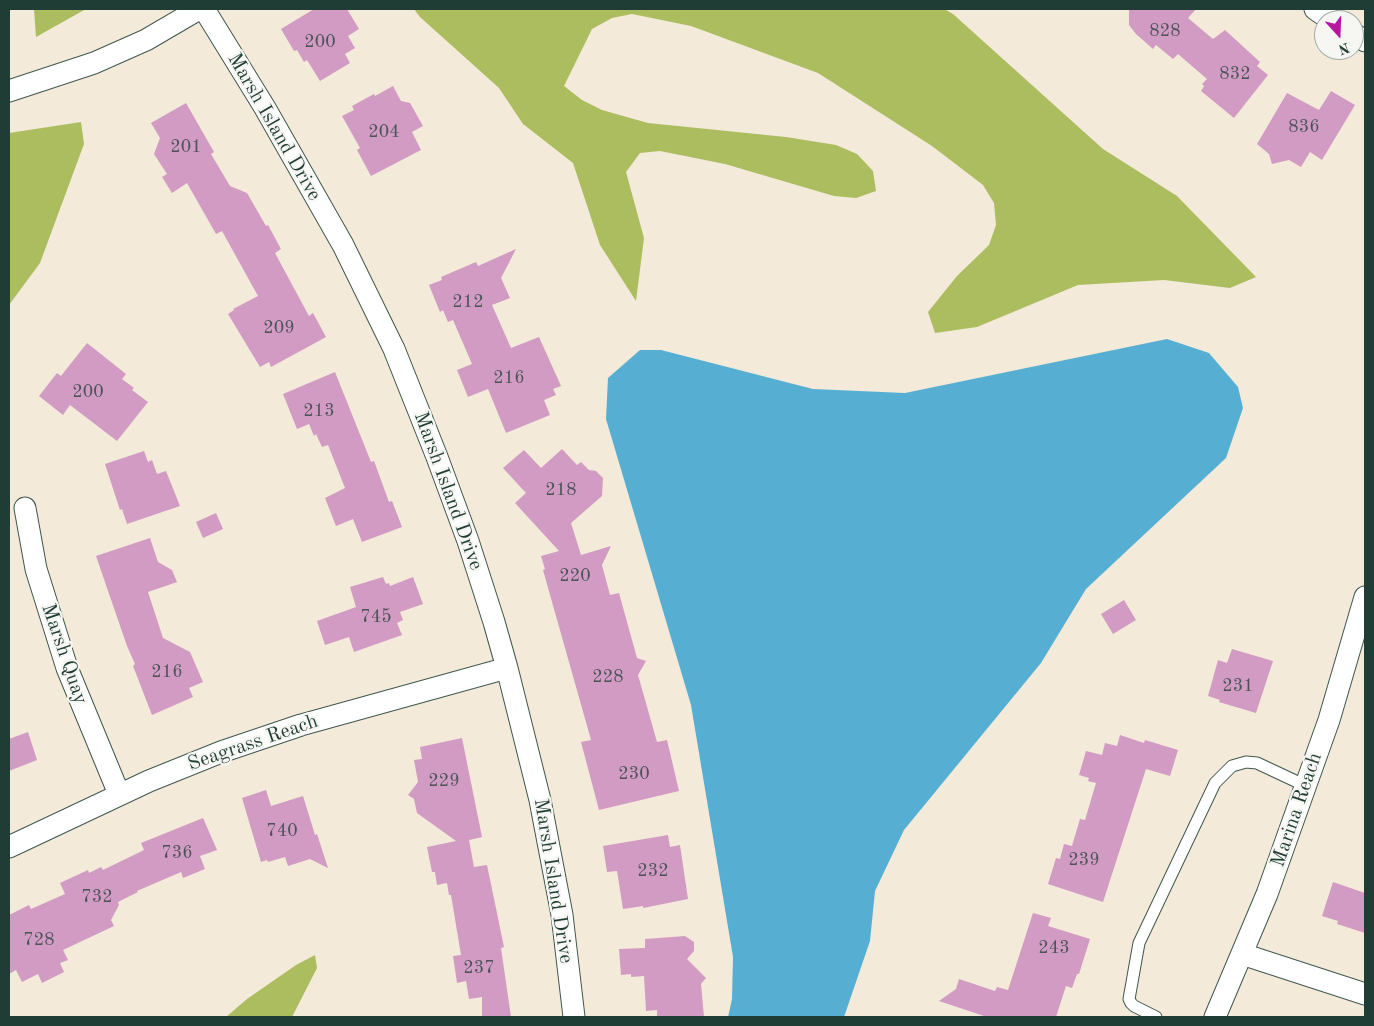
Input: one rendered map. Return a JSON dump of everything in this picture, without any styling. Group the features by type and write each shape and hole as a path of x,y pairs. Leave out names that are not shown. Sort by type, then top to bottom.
{"street":[{"path":"9,91 94,64 146,40 199,9"},
{"name":"Marsh Island Drive","path":"204,9 265,108 343,245 394,349 437,456 468,541 507,668 540,800 562,915 574,1017"},
{"name":"Marsh Quay","path":"25,508 36,569 67,668 119,794"},
{"name":"Marina Reach","path":"1215,1017 1268,894 1362,621 1365,597"},
{"name":"Seagrass Reach","path":"9,847 119,794 221,752 301,725 507,668"},
{"path":"1242,954 1365,994"}],"lane":[{"path":"1156,1017 1134,1006 1129,999 1139,943 1215,783 1232,766 1246,762 1258,763 1306,786"}],"green space":[{"path":"34,9 86,9 36,37"},
{"path":"414,9 944,9 953,14 1103,149 1177,196 1256,277 1230,288 1164,280 1078,285 977,327 935,333 928,312 957,276 989,245 996,225 994,203 983,185 932,146 818,73 691,26 632,14 612,18 592,29 564,86 582,100 602,110 648,123 786,137 836,145 857,154 873,171 876,191 856,198 834,196 725,164 660,151 640,153 626,172 644,238 636,301 600,245 573,163 523,124 499,88 420,17"},
{"path":"81,122 84,144 40,263 9,305 9,133"},
{"path":"315,955 317,968 292,1017 226,1017 247,999 296,965"}],"water":[{"path":"1167,339 1209,353 1238,387 1243,408 1226,458 1086,589 1041,663 904,830 875,891 870,941 844,1017 728,1017 732,999 733,957 691,705 606,419 608,378 640,350 661,350 813,389 905,393"}],"building":[{"path":"314,9 347,9 359,29 348,36 355,48 345,54 350,63 320,81 307,60 304,62 297,50 294,51 281,29"},
{"path":"1129,9 1196,9 1188,18 1213,39 1225,30 1260,62 1257,66 1268,75 1234,118 1201,91 1204,86 1202,84 1207,79 1178,54 1173,59 1156,45 1153,49 1136,34 1129,25"},
{"path":"393,86 401,101 410,103 423,126 412,132 421,150 371,176 357,150 360,148 342,116 354,110 352,106"},
{"path":"1331,91 1355,105 1322,160 1310,152 1301,167 1289,160 1272,164 1269,154 1257,144 1287,93 1319,110"},
{"path":"186,103 214,152 211,154 230,186 247,193 266,226 268,225 281,249 275,253 309,316 313,313 326,337 271,367 269,362 260,367 228,314 233,309 258,296 222,231 216,234 187,183 172,193 162,177 167,174 154,154 160,138 151,123"},
{"path":"516,249 501,278 510,298 492,305 511,348 539,337 561,386 553,389 556,395 544,400 550,415 506,433 488,389 468,397 457,370 472,364 453,320 448,322 443,310 440,312 429,285 442,280 441,277 476,262 478,266"},
{"path":"87,343 126,374 122,379 134,388 132,390 148,402 117,441 70,405 63,415 39,396 57,373 61,376"},
{"path":"335,372 371,462 374,461 389,502 392,501 402,527 362,542 353,519 336,526 325,498 345,488 328,445 322,447 316,434 314,436 309,424 297,429 283,394"},
{"path":"562,449 577,465 581,462 589,470 596,471 603,478 602,496 571,523 581,555 611,546 602,565 610,595 619,593 637,658 646,661 638,675 657,742 667,740 679,791 599,810 581,742 591,740 543,570 545,569 541,556 559,551 515,503 526,493 503,468 524,450 541,468"},
{"path":"144,451 148,462 152,460 157,474 166,471 180,506 127,524 122,509 120,510 105,464"},
{"path":"216,513 223,529 203,538 196,522"},
{"path":"150,538 158,562 172,570 177,582 148,592 163,638 190,652 203,682 189,688 193,697 152,715 133,666 135,664 96,556"},
{"path":"383,577 386,584 389,583 390,586 413,577 423,604 400,612 403,620 397,623 402,635 354,652 349,637 325,645 317,621 356,607 350,587"},
{"path":"1124,600 1136,620 1113,634 1101,614"},
{"path":"1232,649 1273,661 1256,713 1219,702 1220,700 1208,696 1218,660 1227,663"},
{"path":"28,732 37,760 9,771 9,739"},
{"path":"1120,735 1144,743 1145,740 1178,750 1170,776 1146,769 1103,902 1048,884 1056,858 1060,859 1064,844 1072,846 1080,819 1085,820 1096,783 1088,781 1089,778 1079,775 1086,751 1102,755 1105,743 1117,746"},
{"path":"462,738 482,837 469,840 474,867 487,865 504,947 501,948 511,1017 482,1017 482,997 469,999 466,981 457,983 453,956 461,955 451,895 449,895 447,883 437,885 435,872 432,872 427,847 456,841 417,813 414,799 408,795 418,782 414,760 422,759 420,747"},
{"path":"266,790 271,806 303,796 328,868 310,859 288,866 285,857 261,862 242,798"},
{"path":"203,818 217,850 200,856 205,869 183,878 181,872 137,891 118,902 119,905 111,920 114,926 63,950 68,960 60,963 64,972 42,983 38,974 22,982 16,970 9,974 9,915 29,905 31,909 65,894 60,883 88,870 89,873 101,867 103,870 144,850 141,843"},
{"path":"668,835 670,847 680,845 688,899 643,908 643,906 623,909 617,871 607,872 603,846"},
{"path":"1333,882 1365,893 1365,933 1337,924 1338,921 1322,916"},
{"path":"1033,913 1051,918 1048,926 1090,939 1079,974 1077,974 1072,988 1066,986 1056,1017 987,1017 939,1001 956,989 959,979 995,991 997,987 1008,990"},
{"path":"685,936 694,942 694,951 687,959 706,978 701,984 704,1017 657,1017 657,1010 646,1011 644,976 631,977 631,974 621,975 619,949 645,948 645,939"}]}
